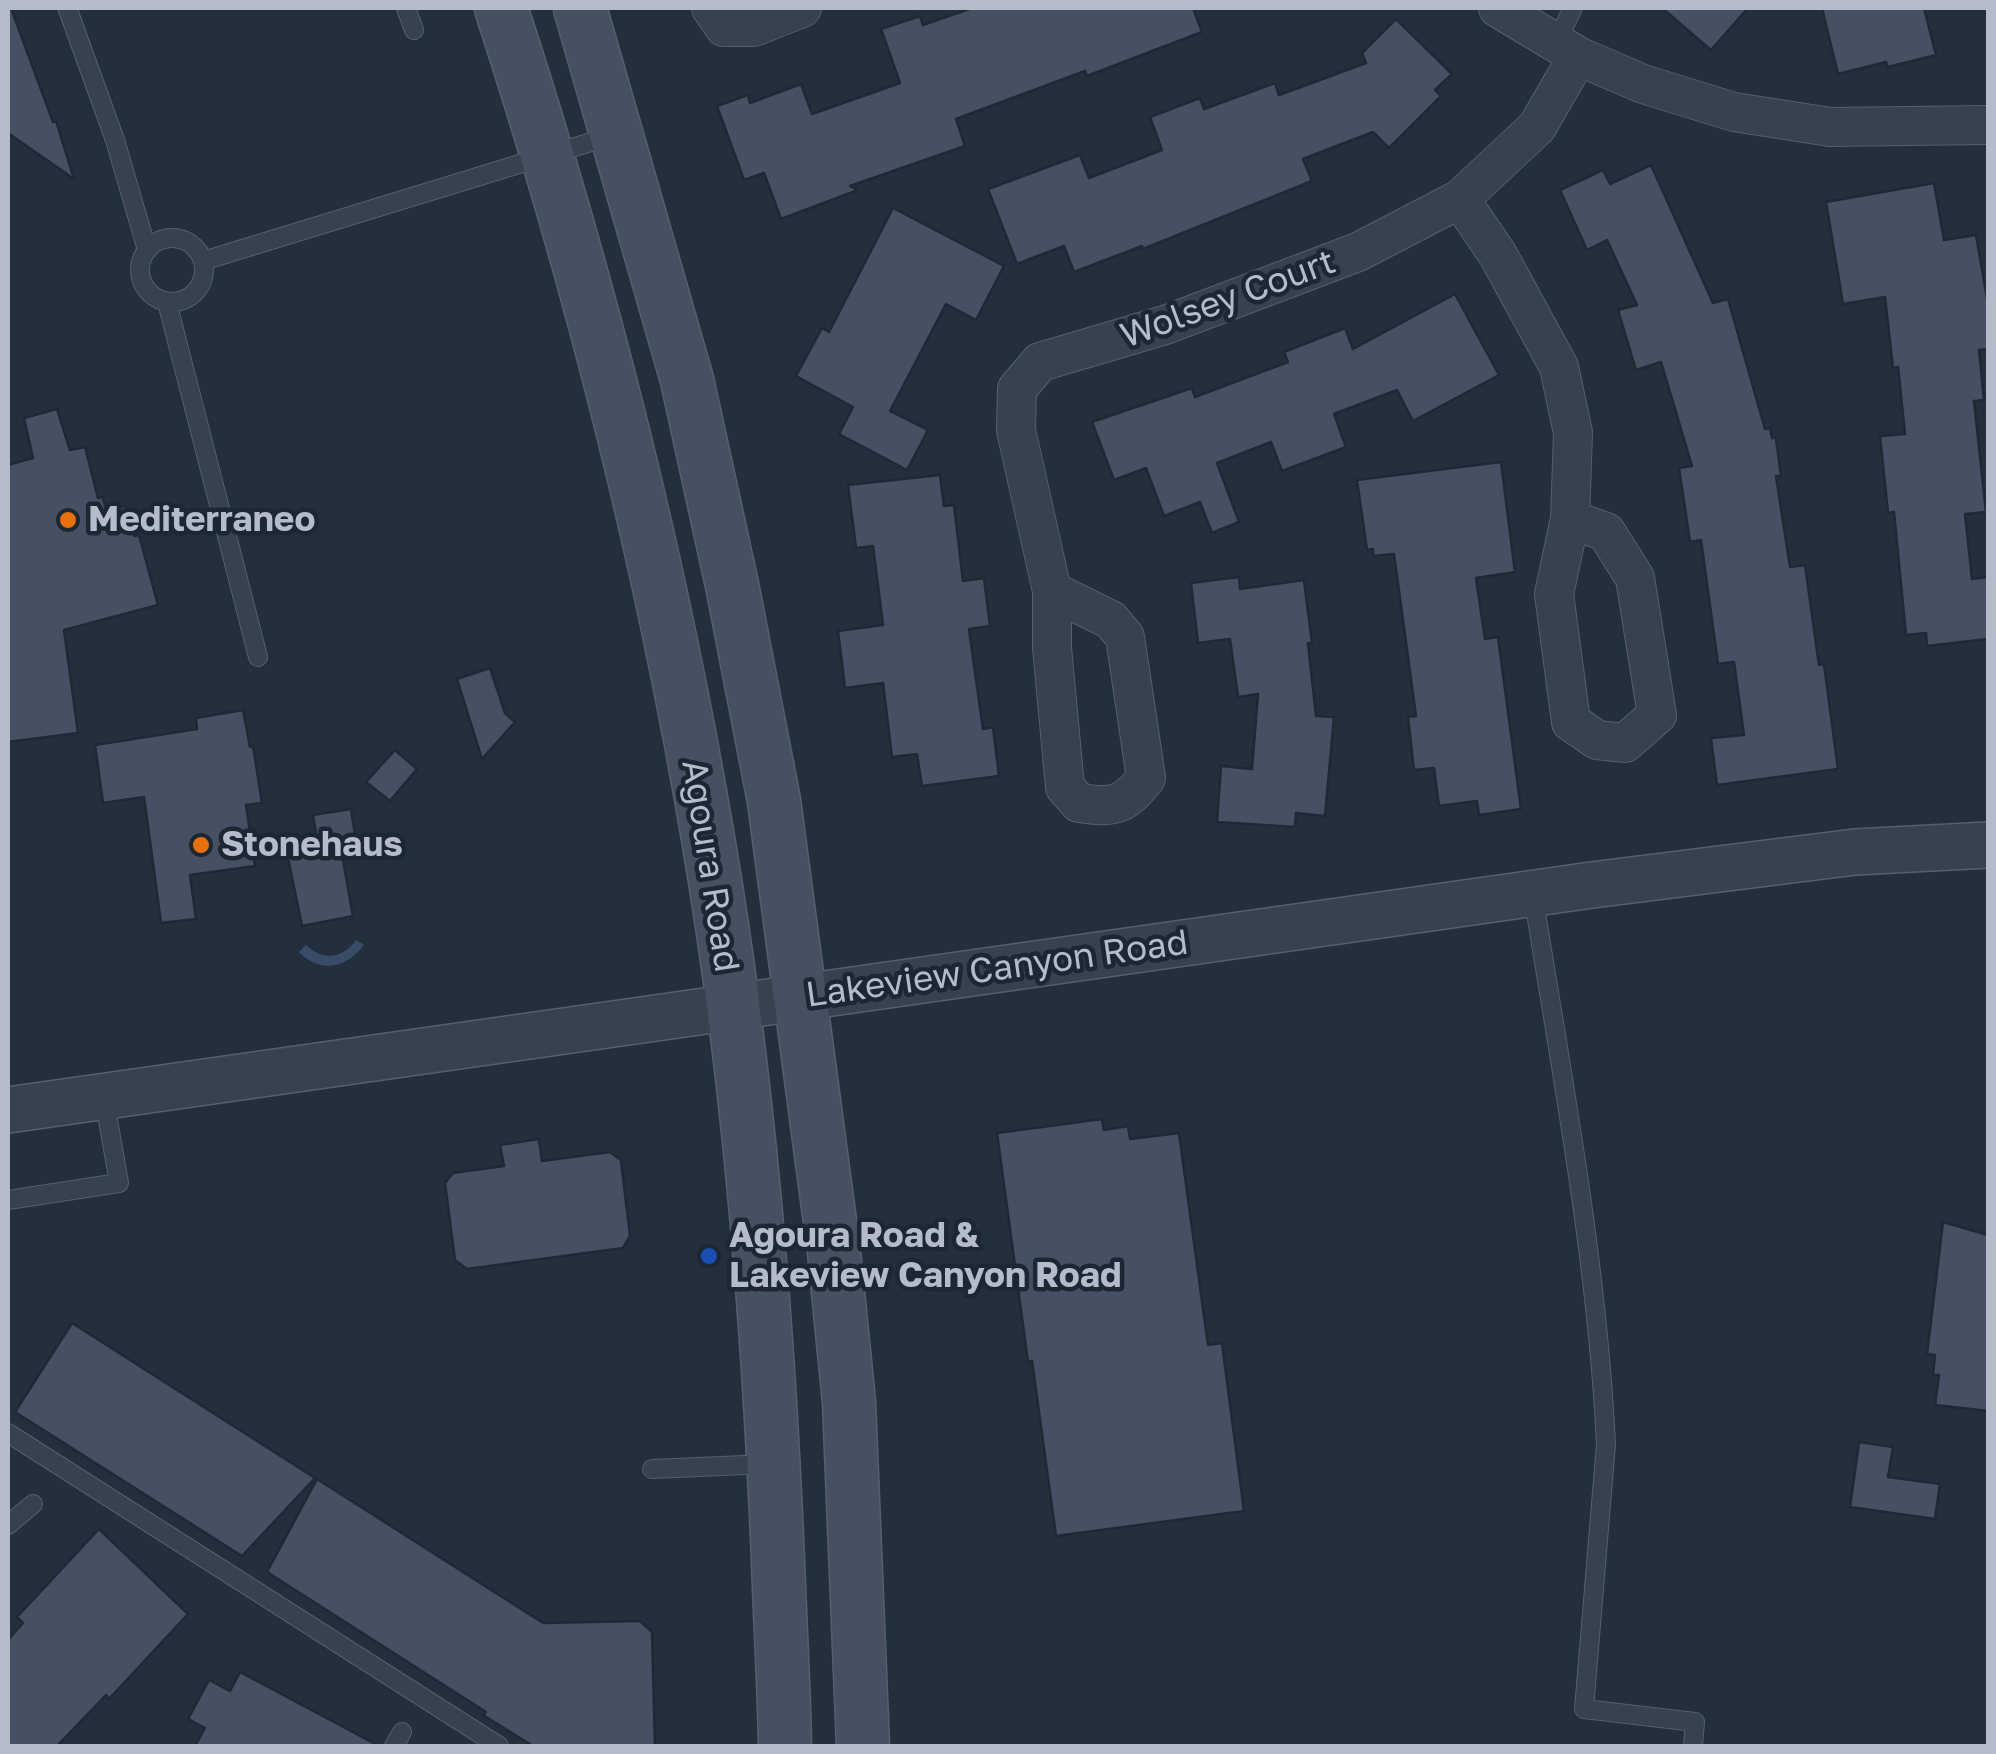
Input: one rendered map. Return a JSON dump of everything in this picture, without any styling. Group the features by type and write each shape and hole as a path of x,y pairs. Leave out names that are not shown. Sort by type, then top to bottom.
{"main road":[{"name":"Agoura Road","path":"502,8 598,330 654,562 709,846 733,1008 762,1267 784,1746"},
{"name":"Agoura Road","path":"580,8 686,380 732,585 774,801 834,1252 849,1402 863,1746"}],"street":[{"path":"711,8 724,28 754,27 802,8"},
{"path":"1498,8 1567,49 1643,84 1734,112 1830,128 1988,125"},
{"name":"Wolsey Court","path":"1052,591 1111,620 1125,637 1146,778 1130,798 1106,807 1079,803 1065,788 1052,648 1052,591 1016,430 1017,389 1040,362 1165,325 1358,252 1460,199 1537,127 1567,49"},
{"path":"1460,199 1498,255 1559,367 1573,433 1570,519 1554,594 1571,722 1597,740 1624,743 1657,715 1635,578 1606,532 1570,519"},
{"name":"Lakeview Canyon Road","path":"8,1110 1533,894 1855,852 1988,845"}],"lane":[{"path":"406,8 414,30"},
{"path":"1567,49 1573,8"},
{"path":"68,10 115,140 146,250"},
{"path":"203,262 618,134"},
{"path":"174,238 192,245 203,262 205,272 196,292 178,302 151,295 139,270 146,250 154,242 174,238"},
{"path":"167,302 258,658"},
{"path":"1533,894 1586,1228 1604,1408 1606,1444 1584,1709 1695,1722 1693,1746"},
{"path":"8,1200 119,1183 104,1096"},
{"path":"8,1433 500,1746"},
{"path":"652,1469 774,1464"},
{"path":"8,1525 33,1504"}],"water":[{"path":"356,940 364,945 357,953 333,965 316,963 299,952 306,945 319,954 332,956 345,951"}],"building":[{"path":"8,8 53,122 56,121 74,179 8,133"},
{"path":"972,8 1193,8 1202,32 1087,76 1085,71 956,119 965,146 850,186 858,190 781,219 764,173 744,180 717,106 748,95 750,103 801,84 812,114 900,83 881,29 920,16 923,25"},
{"path":"1662,8 1748,8 1711,50"},
{"path":"1822,8 1924,8 1936,55 1838,74"},
{"path":"1396,19 1452,74 1435,90 1441,96 1389,148 1373,132 1303,159 1312,181 1143,249 1142,246 1074,272 1064,246 1017,264 988,189 1080,155 1089,178 1162,150 1150,117 1200,98 1204,109 1275,83 1279,95 1366,63 1362,53"},
{"path":"1651,165 1713,303 1728,299 1765,429 1770,428 1772,438 1776,438 1781,476 1776,476 1790,567 1805,565 1838,769 1717,785 1711,738 1744,735 1734,662 1718,664 1701,540 1690,542 1679,468 1692,466 1661,362 1636,370 1618,310 1637,305 1607,240 1587,250 1560,190 1603,170 1610,184"},
{"path":"1934,183 1944,240 1976,235 1988,304 1988,349 1979,350 1984,400 1974,401 1986,512 1965,514 1972,579 1988,577 1988,639 1927,646 1926,633 1906,635 1894,512 1888,513 1880,436 1905,434 1885,297 1843,304 1826,202"},
{"path":"893,208 1004,266 976,320 946,304 890,411 928,430 907,470 839,434 853,407 796,376 822,328 829,332"},
{"path":"1455,294 1499,375 1413,421 1397,390 1334,414 1346,447 1282,471 1271,442 1217,463 1239,522 1212,533 1200,502 1164,516 1146,468 1114,480 1092,422 1192,388 1195,397 1288,362 1284,352 1345,328 1353,349"},
{"name":"Mediterraneo","path":"57,409 70,450 85,447 98,498 103,497 106,511 126,506 134,536 139,535 158,605 64,630 78,733 8,742 8,465 33,458 24,418"},
{"path":"1501,462 1515,572 1476,578 1485,639 1498,637 1521,809 1479,815 1477,801 1439,806 1434,768 1414,770 1408,717 1416,716 1394,554 1373,556 1373,549 1367,550 1357,480"},
{"path":"940,475 944,506 954,505 963,581 984,578 990,626 969,629 983,729 993,727 999,776 922,786 917,754 892,757 883,683 845,688 838,631 883,625 873,546 856,548 848,485"},
{"path":"1239,577 1240,589 1304,580 1316,716 1334,717 1325,816 1296,813 1295,827 1217,822 1221,766 1252,769 1258,694 1238,697 1230,639 1198,643 1191,583"},
{"path":"490,668 505,713 515,722 482,759 457,679"},
{"name":"Stonehaus","path":"243,710 262,803 246,805 255,866 190,875 196,919 161,923 144,797 103,803 95,745 197,729 196,718"},
{"path":"395,750 417,769 390,801 366,782"},
{"path":"351,809 357,847 341,849 353,916 302,926 288,858 319,852 313,815"},
{"path":"1102,1119 1104,1130 1128,1126 1130,1139 1179,1133 1208,1345 1222,1343 1244,1511 1056,1536 997,1133"},
{"path":"539,1139 542,1161 610,1152 621,1160 630,1236 623,1248 467,1269 455,1260 445,1183 453,1173 504,1166 500,1145"},
{"path":"1943,1222 1988,1235 1988,1411 1935,1405 1939,1375 1933,1375 1935,1355 1927,1354"},
{"path":"72,1323 315,1478 242,1556 15,1412"},
{"path":"1859,1442 1893,1447 1888,1477 1940,1484 1935,1519 1850,1507"},
{"path":"317,1479 543,1623 640,1621 652,1632 655,1746 533,1746 267,1572"},
{"path":"99,1529 188,1614 109,1699 106,1695 57,1746 8,1746 8,1640 23,1623 17,1617"},
{"path":"240,1672 379,1746 195,1746 205,1728 188,1719 209,1680 230,1691"}],"place":[{"name":"Mediterraneo","path":"68,520"},
{"name":"Stonehaus","path":"201,845"},
{"name":"Agoura Road & Lakeview Canyon Road","path":"709,1256"}]}
